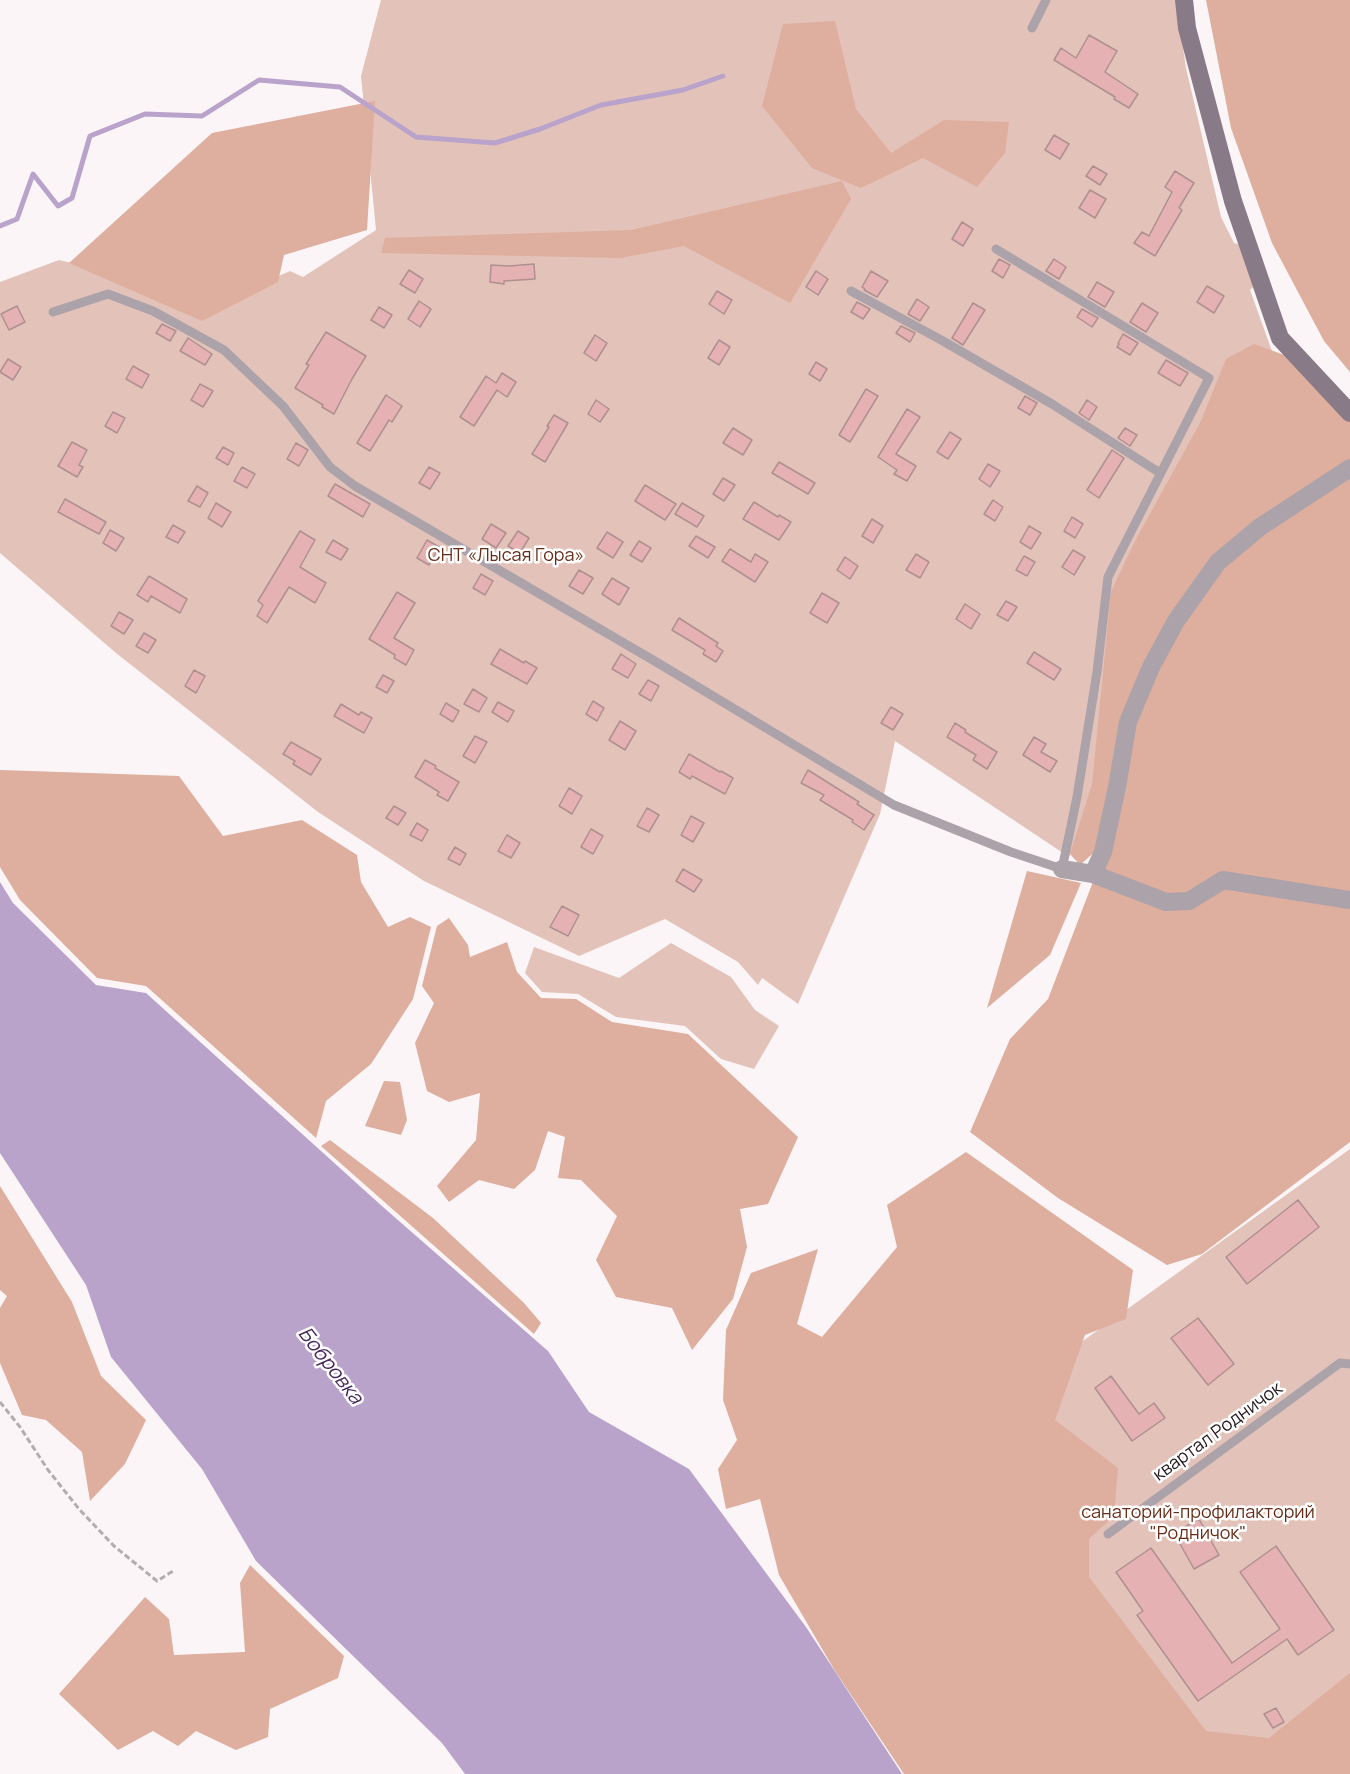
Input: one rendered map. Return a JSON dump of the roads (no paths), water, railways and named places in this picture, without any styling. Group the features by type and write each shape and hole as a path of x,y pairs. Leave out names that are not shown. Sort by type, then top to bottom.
{"main road":[{"path":"1184,0 1187,28 1233,201 1280,338 1350,413"}],"street":[{"path":"1094,874 1103,852 1128,722 1151,667 1176,621 1218,562 1260,527 1350,468"},
{"path":"1062,869 1094,874 1166,902 1189,901 1223,880 1350,900"}],"lane":[{"path":"1032,28 1046,0"},
{"path":"53,312 108,294 153,311 224,350 284,406 330,467 355,486 658,663 894,805 1011,852 1062,869 1077,797 1097,672 1108,577 1209,378 996,249"},
{"path":"851,291 1052,404 1160,473"},
{"name":"квартал Родничок","path":"1108,1534 1340,1363 1350,1364"}],"water":[{"name":"Бобровка","path":"0,882 13,903 96,985 146,993 383,1207 548,1351 589,1412 689,1469 806,1627 902,1774 465,1774 442,1743 256,1561 202,1469 111,1357 86,1285 0,1153"}],"waterway":[{"path":"0,226 17,219 33,174 58,206 72,198 90,136 145,114 202,116 259,80 340,87 416,137 495,143 540,129 601,105 683,90 723,76"}],"park label":[{"name":"СНТ «Лысая Гора»","path":"506,556"},
{"name":"санаторий-профилакторий \"Родничок\"","path":"1198,1523"}]}
